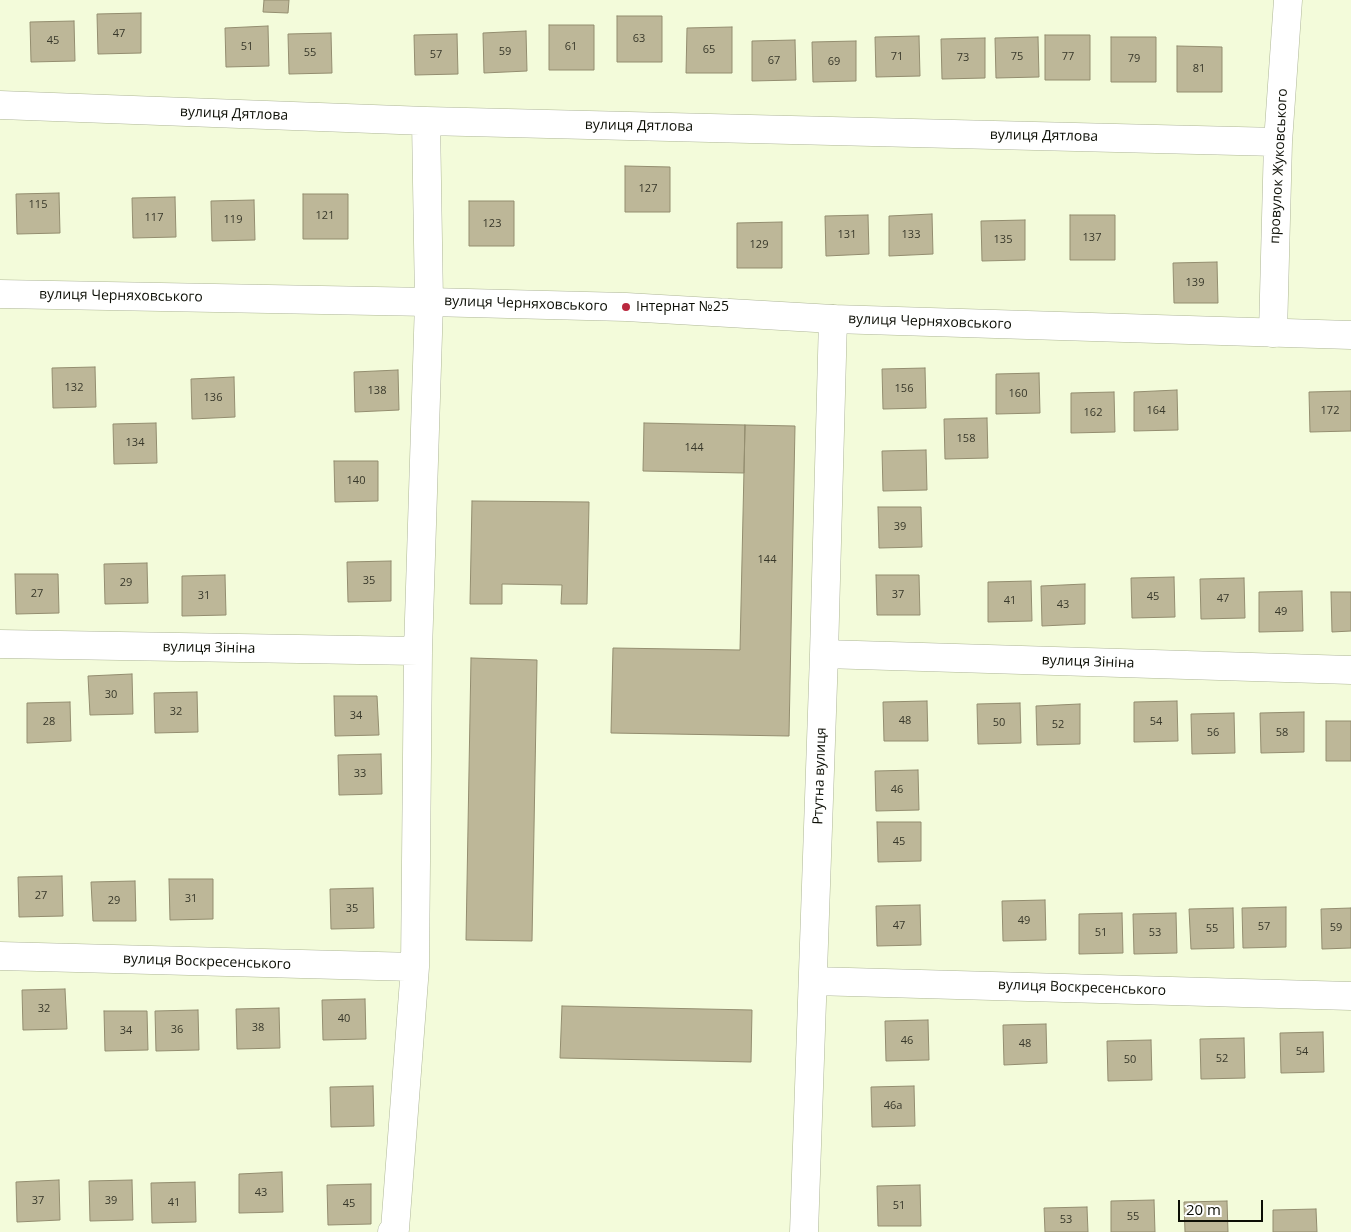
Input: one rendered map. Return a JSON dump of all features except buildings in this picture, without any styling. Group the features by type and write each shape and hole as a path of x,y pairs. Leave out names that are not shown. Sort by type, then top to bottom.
{"street":[{"name":"провулок Жуковського","path":"1273,333 1278,142 1288,0"},
{"name":"вулиця Дятлова","path":"0,105 426,121 1278,142"},
{"path":"394,1230 415,967 418,651 430,302 426,121"},
{"name":"вулиця Черняховського","path":"0,294 626,307 832,319 1351,335"},
{"name":"Ртутна вулиця","path":"804,1232 824,654 832,319"},
{"name":"вулиця Зініна","path":"0,644 418,651"},
{"name":"вулиця Зініна","path":"824,654 1351,670"},
{"name":"вулиця Воскресенського","path":"0,956 415,967"},
{"name":"вулиця Воскресенського","path":"813,980 1351,996"}],"place":[{"name":"Інтернат №25","path":"626,307"}]}
